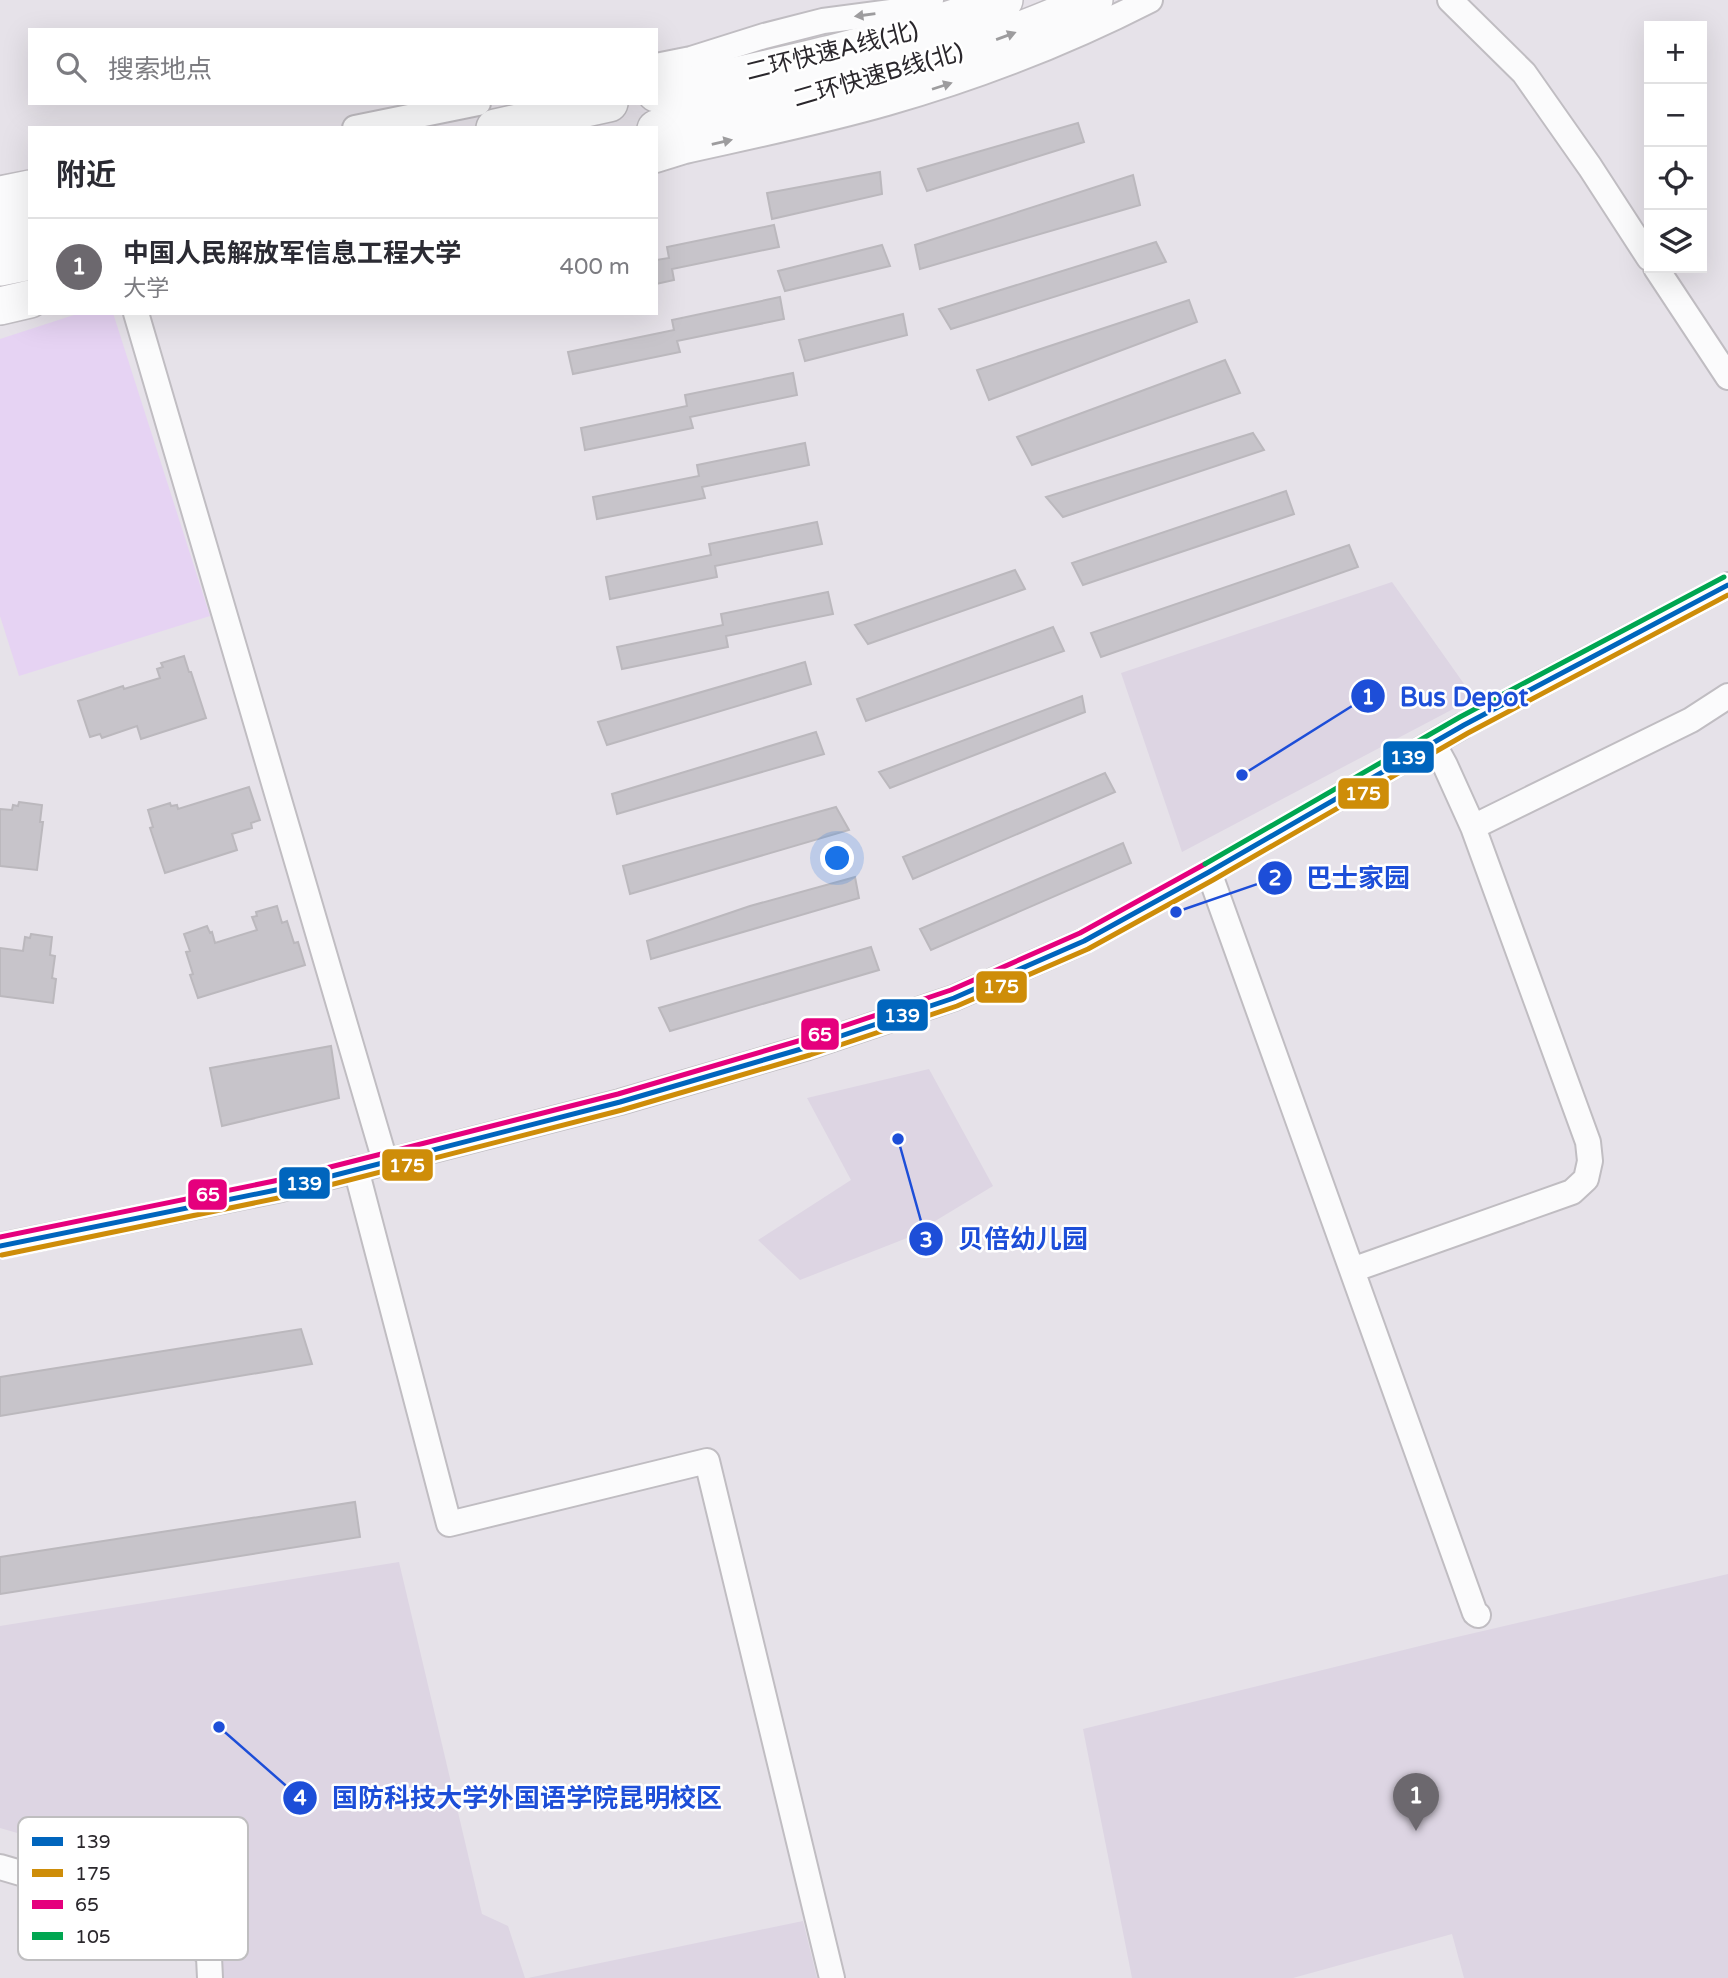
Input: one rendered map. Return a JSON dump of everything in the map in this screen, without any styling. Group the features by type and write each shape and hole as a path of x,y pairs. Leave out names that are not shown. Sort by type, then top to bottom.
{"highway":[{"name":"二环快速A线(北)","path":"658,93 807,60 904,35 1004,0"},
{"name":"二环快速B线(北)","path":"658,129 833,91 899,73 1036,25 1094,0"},
{"path":"504,126 600,105"},
{"path":"0,195 28,189"},
{"path":"0,232 28,226"},
{"path":"0,267 28,261"},
{"path":"0,306 28,299"}],"street":[{"path":"658,66 691,59 823,21 898,11 931,0"},
{"path":"658,159 886,103 965,78 1042,50 1150,0"},
{"path":"1450,0 1524,73 1644,250"},
{"path":"365,126 468,105"},
{"path":"1659,273 1728,377"},
{"path":"137,315 386,1161"},
{"path":"0,1246 282,1189 645,1095 808,1047 954,998 1084,941 1433,743 1728,585"},
{"path":"1473,827 1691,720 1728,696"},
{"path":"1352,1270 1572,1192 1586,1179 1590,1161 1588,1142 1473,827 1433,743"},
{"path":"1209,872 1475,1613 1478,1615"},
{"path":"356,1168 449,1524 707,1461 832,1978"},
{"path":"0,1867 18,1872"},
{"path":"209,1960 210,1978"}],"shaded area":[{"path":"74,315 114,315 210,616 19,676 0,616 0,339"},
{"path":"1392,582 1474,698 1182,852 1121,673"},
{"path":"929,1069 993,1186 907,1238 800,1280 758,1240 851,1180 807,1098"},
{"path":"399,1562 482,1914 508,1926 525,1978 219,1978 218,1960 248,1960 248,1817 18,1817 18,1833 0,1828 0,1626"},
{"path":"1728,1574 1728,1978 1464,1978 1452,1934 1293,1978 1132,1978 1083,1729 1440,1641"},
{"path":"803,1921 817,1978 528,1978"}],"building":[{"path":"1078,123 1084,142 927,191 918,169"},
{"path":"880,172 882,194 772,219 767,193"},
{"path":"1133,175 1140,205 920,269 915,245"},
{"path":"774,225 779,247 672,269 674,280 658,284 658,260 669,258 667,247"},
{"path":"1156,242 1166,262 951,329 939,309"},
{"path":"882,245 890,266 785,291 778,271"},
{"path":"780,297 784,319 677,341 680,352 573,374 568,352 674,330 672,320"},
{"path":"1189,300 1197,322 989,400 977,370"},
{"path":"903,314 907,335 805,361 799,340"},
{"path":"1225,360 1240,393 1032,465 1017,437"},
{"path":"793,373 797,395 690,417 693,428 585,450 581,428 687,406 685,395"},
{"path":"1253,433 1264,450 1063,517 1046,497"},
{"path":"805,443 809,465 702,487 705,498 597,519 593,497 699,476 697,465"},
{"path":"1286,491 1294,514 1083,585 1072,563"},
{"path":"817,522 822,544 715,566 717,577 610,599 606,577 711,555 709,544"},
{"path":"1349,545 1358,567 1101,657 1091,633"},
{"path":"1015,570 1025,589 868,644 855,625"},
{"path":"828,592 833,614 726,636 728,647 622,669 617,647 723,625 721,614"},
{"path":"1053,627 1064,651 866,721 857,699"},
{"path":"184,656 206,718 141,739 137,726 102,738 100,734 90,737 78,701 123,686 124,689 160,678 157,669 163,667 161,663"},
{"path":"805,662 811,684 607,745 598,722"},
{"path":"1082,696 1085,712 890,788 879,772"},
{"path":"816,732 824,754 617,814 612,794"},
{"path":"1105,773 1115,792 913,879 903,857"},
{"path":"249,787 260,820 251,823 252,828 232,834 237,850 165,873 150,828 153,827 148,810 170,803 171,806 177,805 178,809"},
{"path":"19,802 42,805 40,822 43,822 37,870 0,866 0,809 12,810 13,805 18,806"},
{"path":"836,807 849,830 630,894 623,866"},
{"path":"1123,843 1131,863 931,950 920,929"},
{"path":"855,877 859,898 651,959 647,941 750,906"},
{"path":"277,906 282,923 287,921 294,943 298,942 305,965 198,998 190,975 193,974 186,952 190,951 184,934 207,926 215,943 257,930 252,917 257,916 256,912"},
{"path":"31,934 52,937 50,955 55,956 52,978 56,979 53,1003 0,996 0,948 23,951 25,937 30,938"},
{"path":"871,947 879,970 670,1031 659,1008"},
{"path":"331,1046 339,1098 222,1126 210,1068"},
{"path":"301,1329 312,1364 0,1416 0,1377"},
{"path":"355,1502 360,1537 0,1594 0,1557"}],"transit line":[{"name":"105","path":"1205,864 1460,717 1724,577"},
{"name":"139","path":"0,1246 281,1189 620,1102 808,1047 954,998 1084,941 1464,725 1728,585"},
{"name":"175","path":"2,1255 283,1197 622,1110 810,1055 957,1006 1088,949 1468,733 1728,595"},
{"name":"65","path":"0,1237 279,1180 618,1094 805,1039 951,990 1080,933 1205,864"}],"place":[{"name":"Bus Depot","path":"1242,775"},
{"name":"巴士家园","path":"1176,912"},
{"name":"贝倍幼儿园","path":"898,1139"},
{"name":"国防科技大学外国语学院昆明校区","path":"219,1727"},
{"name":"中国人民解放军信息工程大学","path":"1416,1831"}]}
